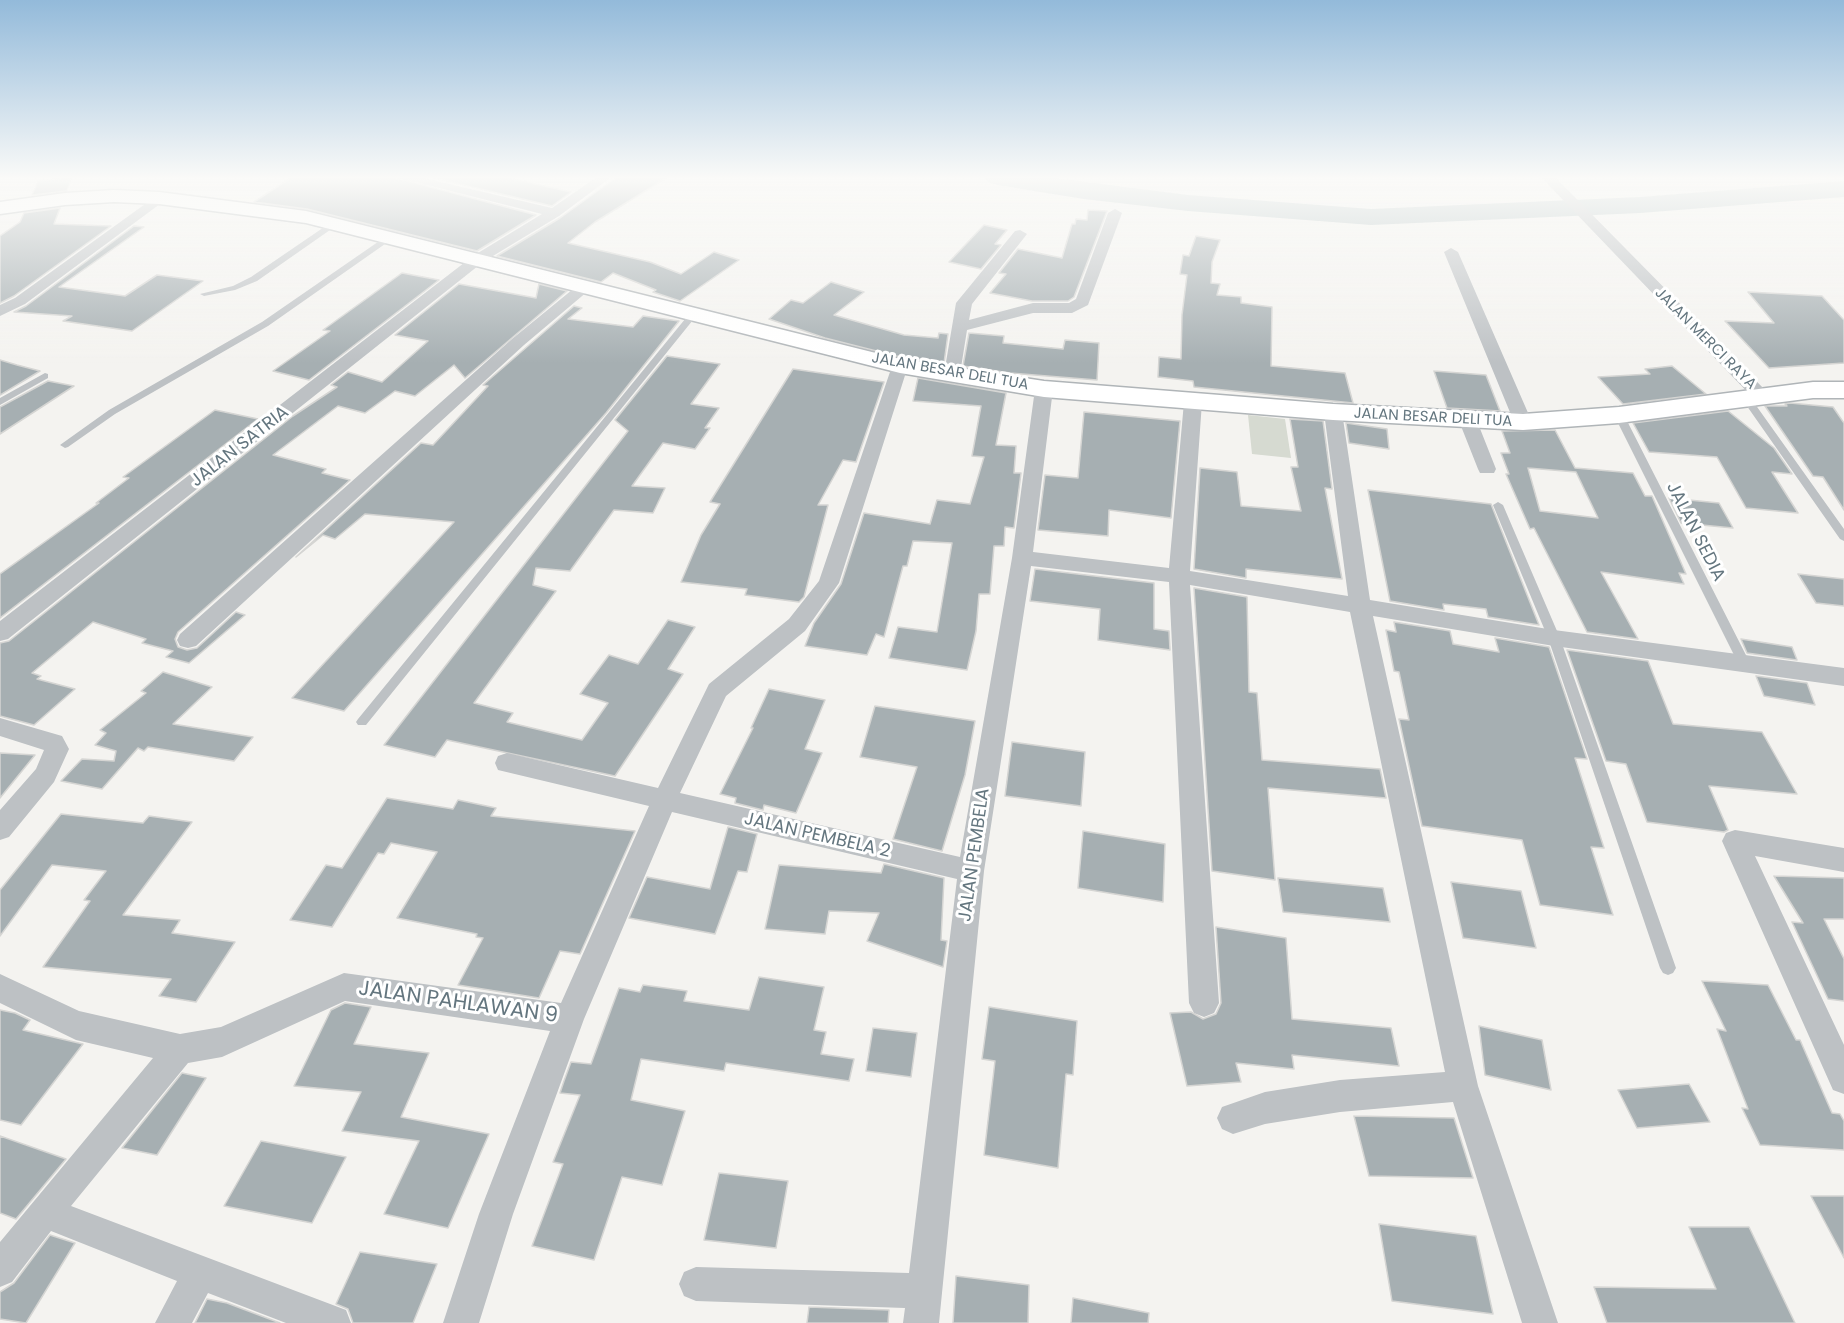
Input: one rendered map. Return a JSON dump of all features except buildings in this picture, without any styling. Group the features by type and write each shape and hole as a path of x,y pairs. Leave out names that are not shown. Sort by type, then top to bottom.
{"main road":[{"name":"JALAN BESAR DELI TUA","path":"398,239 583,288 900,366 1044,389 1333,412 1468,421 1523,422 1618,415 1813,390 1844,390"}],"street":[{"path":"0,311 28,295 104,239"},
{"name":"JALAN SATRIA","path":"0,633 478,259 511,239"},
{"path":"952,374 964,303 1016,239"},
{"path":"960,327 1033,308 1072,308 1083,302 1105,239"},
{"name":"JALAN MERCI RAYA","path":"1605,239 1755,398"},
{"path":"1450,252 1523,422"},
{"path":"188,640 518,342 583,288"},
{"path":"460,1323 496,1214 569,1019 664,800 717,690 797,625 829,583 900,366"},
{"name":"JALAN PEMBELA","path":"922,1307 971,872 1022,558 1044,389"},
{"path":"1193,402 1179,576 1204,1003"},
{"path":"1333,412 1360,607 1463,1086 1540,1323"},
{"path":"1468,421 1487,469"},
{"path":"1022,558 1179,576 1554,638 1843,678"},
{"path":"0,727 53,743 57,748 45,775 0,829"},
{"name":"JALAN PEMBELA 2","path":"507,763 971,872"},
{"path":"1844,860 1735,841 1844,1079"},
{"name":"JALAN PAHLAWAN 9","path":"180,1049 222,1042 344,987 569,1019"},
{"path":"0,988 76,1025 180,1049 0,1270"},
{"path":"1233,1118 1265,1108 1330,1098 1463,1086"},
{"path":"45,1212 333,1323"},
{"path":"173,1323 201,1272"},
{"path":"696,1284 922,1307"}],"lane":[{"path":"204,294 235,288 254,279 313,239"},
{"path":"65,445 112,412 266,324 388,239"},
{"path":"362,722 693,315"},
{"path":"0,402 45,376"},
{"path":"1755,398 1844,537"},
{"name":"JALAN SEDIA","path":"1618,415 1744,663"},
{"path":"1498,505 1554,638 1668,968"}],"shaded area":[{"path":"1248,415 1285,419 1291,458 1252,454"}]}
